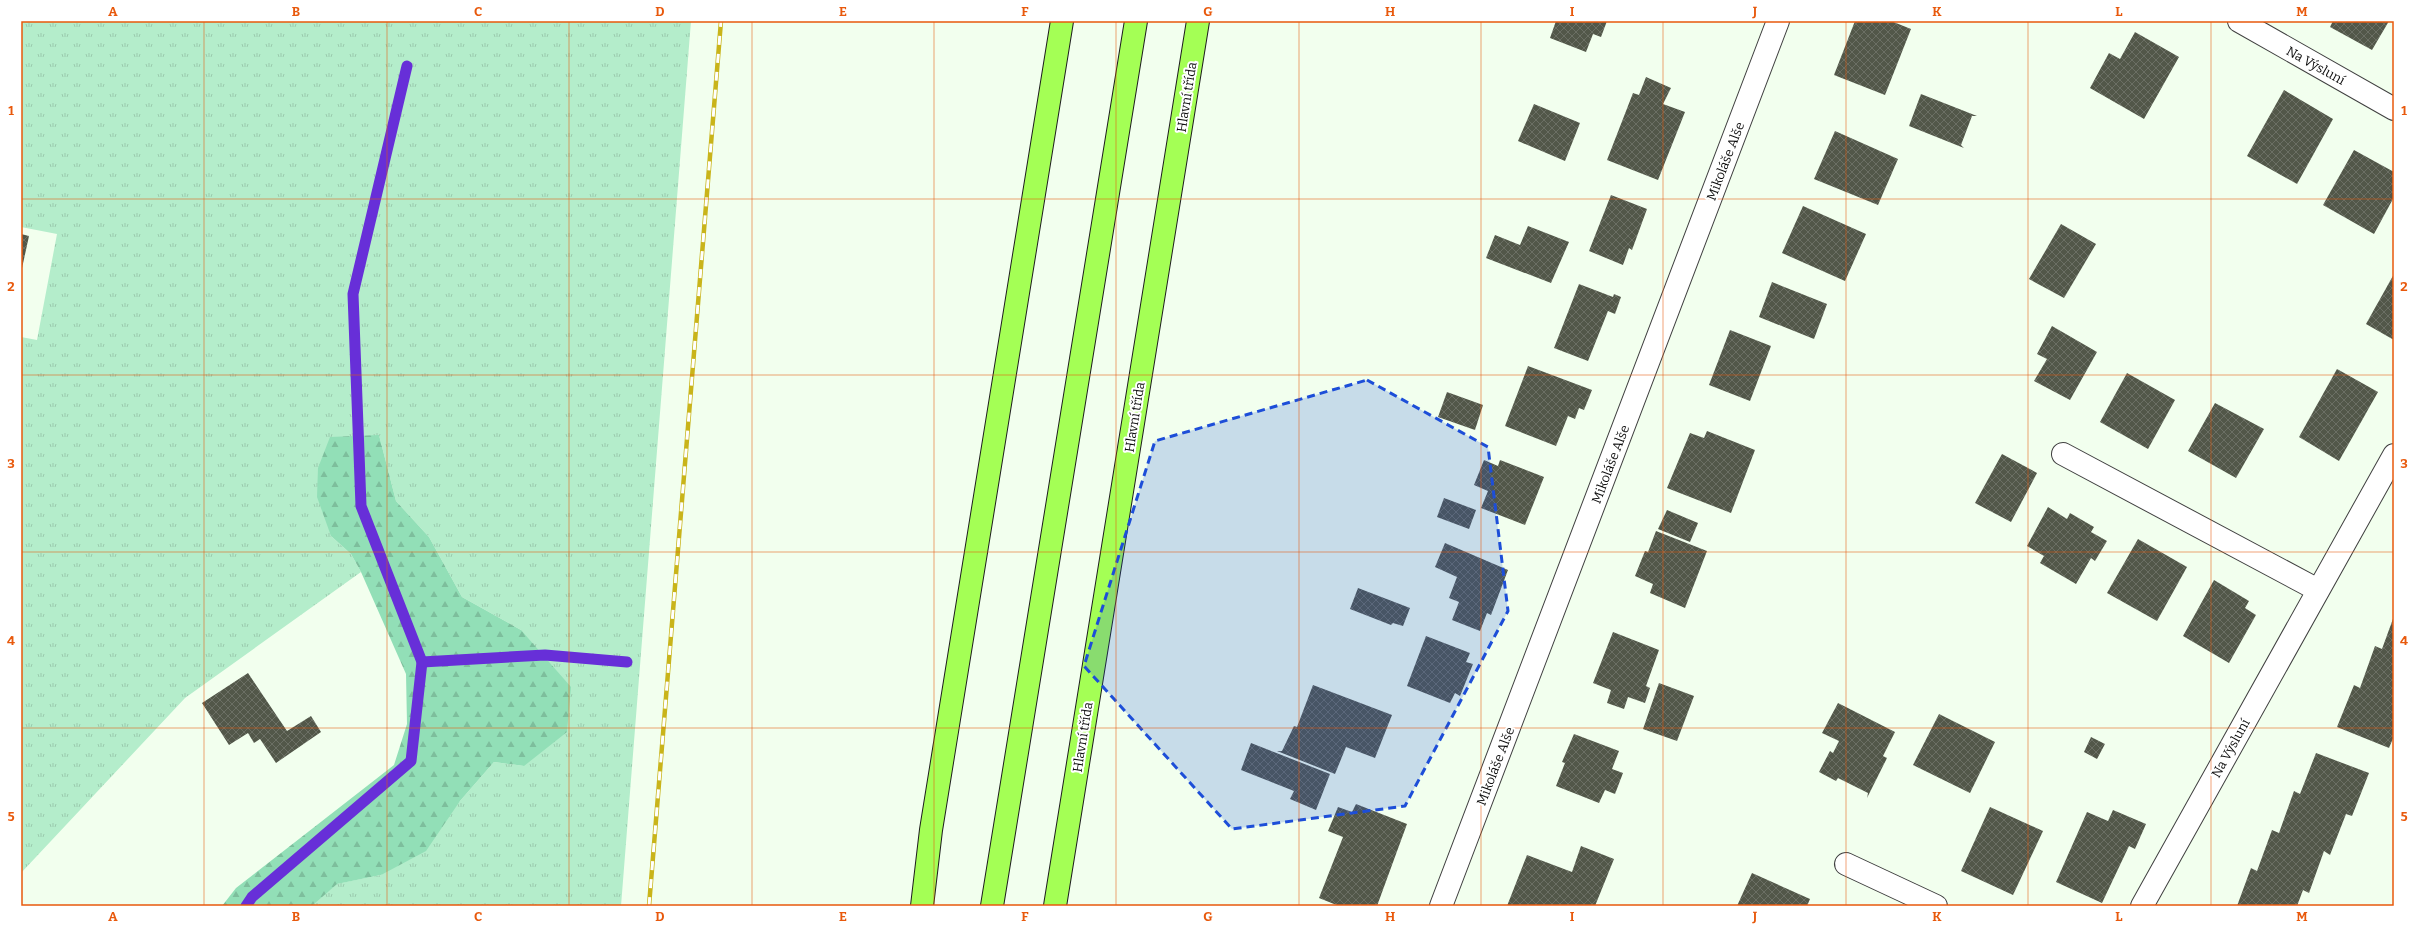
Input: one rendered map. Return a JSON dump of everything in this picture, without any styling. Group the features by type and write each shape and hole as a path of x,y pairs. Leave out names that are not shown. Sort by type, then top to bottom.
{"highway":[{"path":"922,906 931,830 1062,21"},
{"path":"992,906 1136,21"},
{"name":"Hlavní třída","path":"1055,906 1198,21"}],"street":[{"name":"Mikoláše Alše","path":"1441,906 1778,21"},
{"name":"Na Výsluní","path":"2238,21 2394,109"},
{"path":"2063,454 2318,590"},
{"name":"Na Výsluní","path":"2142,906 2394,455"},
{"path":"1846,864 1936,906"}],"highlighted area":[{"path":"1367,380 1488,447 1508,611 1405,806 1232,829 1084,666 1155,441"}],"green space":[{"path":"21,21 691,21 621,906 312,906 336,884 381,875 460,801 494,762 524,766 521,630 462,597 429,537 396,501 379,435 331,536 351,554 361,572 185,698 21,873 21,337 37,340 57,234 21,227"},
{"path":"379,435 396,501 429,537 462,597 521,630 571,687 567,732 524,766 494,762 460,801 426,851 381,875 337,884 312,906 222,906 236,888 394,765 407,724 406,674 361,572 351,554 331,536 317,497 318,468 330,437"}],"building":[{"path":"1556,21 1607,21 1601,37 1593,34 1586,52 1550,38"},
{"path":"1855,21 1891,21 1911,29 1885,95 1834,75"},
{"path":"2333,21 2389,21 2372,50 2330,27"},
{"path":"2135,32 2179,57 2144,119 2090,88 2109,53 2120,59"},
{"path":"1646,77 1671,88 1663,104 1685,112 1658,180 1607,160 1633,93 1639,95"},
{"path":"2284,90 2333,119 2297,184 2247,156"},
{"path":"1921,94 1977,116 1972,116 1961,145 1964,148 1909,126"},
{"path":"1534,104 1580,123 1565,161 1518,141"},
{"path":"1835,131 1898,159 1878,205 1814,179"},
{"path":"2354,150 2394,172 2394,197 2374,234 2323,205"},
{"path":"1611,195 1647,209 1632,250 1629,248 1623,265 1589,251"},
{"path":"1803,206 1866,234 1845,281 1782,253"},
{"path":"2061,224 2096,244 2064,298 2029,279"},
{"path":"1528,226 1569,242 1551,283 1486,258 1495,235 1520,245"},
{"path":"21,234 29,236 22,268 21,268"},
{"path":"2394,274 2394,340 2366,324"},
{"path":"1772,282 1827,304 1814,339 1759,317"},
{"path":"1579,284 1613,297 1614,294 1621,297 1615,314 1608,311 1588,361 1554,348"},
{"path":"2052,326 2097,352 2070,400 2034,381 2047,359 2037,354"},
{"path":"1730,330 1771,346 1750,401 1709,385"},
{"path":"1528,366 1592,390 1584,410 1579,408 1575,419 1568,416 1556,446 1505,426"},
{"path":"2337,369 2378,392 2339,461 2299,437"},
{"path":"2127,373 2175,400 2148,449 2100,422"},
{"path":"1447,392 1483,405 1475,430 1438,417"},
{"path":"2215,403 2264,429 2236,478 2188,451"},
{"path":"1707,431 1755,450 1731,513 1667,488 1690,433 1704,438"},
{"path":"2002,454 2037,473 2011,522 1975,503"},
{"path":"1484,460 1498,466 1500,460 1544,477 1525,525 1481,508 1488,491 1474,485"},
{"path":"1444,498 1476,510 1469,529 1437,517"},
{"path":"2048,507 2067,519 2070,513 2094,527 2091,532 2107,541 2095,561 2091,558 2076,584 2040,563 2044,556 2027,546"},
{"path":"1667,510 1698,523 1690,542 1658,529"},
{"path":"1656,531 1707,551 1685,608 1650,593 1653,584 1635,576 1645,551 1648,552"},
{"path":"2138,539 2187,567 2157,621 2107,593"},
{"path":"1445,543 1508,570 1491,615 1487,613 1480,631 1452,620 1459,602 1449,598 1457,577 1435,567"},
{"path":"2214,580 2249,601 2245,608 2256,615 2229,663 2183,636"},
{"path":"1358,588 1410,608 1403,626 1393,623 1391,625 1350,609"},
{"path":"2394,616 2394,736 2389,748 2337,727 2354,685 2360,688 2375,646 2382,649"},
{"path":"1613,632 1659,650 1646,686 1650,688 1645,703 1628,697 1624,709 1607,703 1611,690 1593,683"},
{"path":"1426,636 1470,653 1466,662 1473,664 1460,696 1455,693 1450,703 1407,686"},
{"path":"248,673 287,731 311,716 321,732 276,763 260,739 254,743 248,733 229,745 202,703"},
{"path":"1659,683 1694,696 1677,741 1643,729"},
{"path":"1313,685 1392,715 1375,758 1346,747 1335,774 1277,751 1282,751 1294,726 1297,727"},
{"path":"1838,703 1895,732 1883,756 1887,758 1867,798 1868,793 1838,778 1836,781 1819,772 1830,751 1833,753 1839,741 1822,733"},
{"path":"1939,714 1995,742 1970,793 1913,765"},
{"path":"1574,734 1619,751 1612,769 1623,773 1615,794 1605,790 1599,803 1556,786 1565,763 1562,762"},
{"path":"2091,737 2105,744 2097,759 2084,752"},
{"path":"1251,743 1330,774 1316,810 1290,799 1294,791 1241,770"},
{"path":"2316,753 2369,773 2352,816 2346,814 2330,855 2324,851 2309,893 2303,890 2297,906 2237,906 2251,868 2257,871 2272,830 2279,833 2294,791 2300,794"},
{"path":"1356,804 1407,824 1377,906 1339,906 1319,898 1343,837 1328,831 1338,807 1352,812"},
{"path":"1990,807 2043,831 2013,895 1961,871"},
{"path":"2113,810 2146,824 2135,849 2129,846 2102,903 2056,882 2087,812 2108,821"},
{"path":"1581,846 1614,859 1595,906 1507,906 1527,855 1572,872"},
{"path":"1752,873 1810,899 1807,906 1737,906"}],"waterway":[{"path":"246,906 252,897 411,761 422,662 361,506 353,294 407,66"},
{"path":"422,662 545,655 627,662"}],"railway":[{"path":"649,906 721,21"}]}
